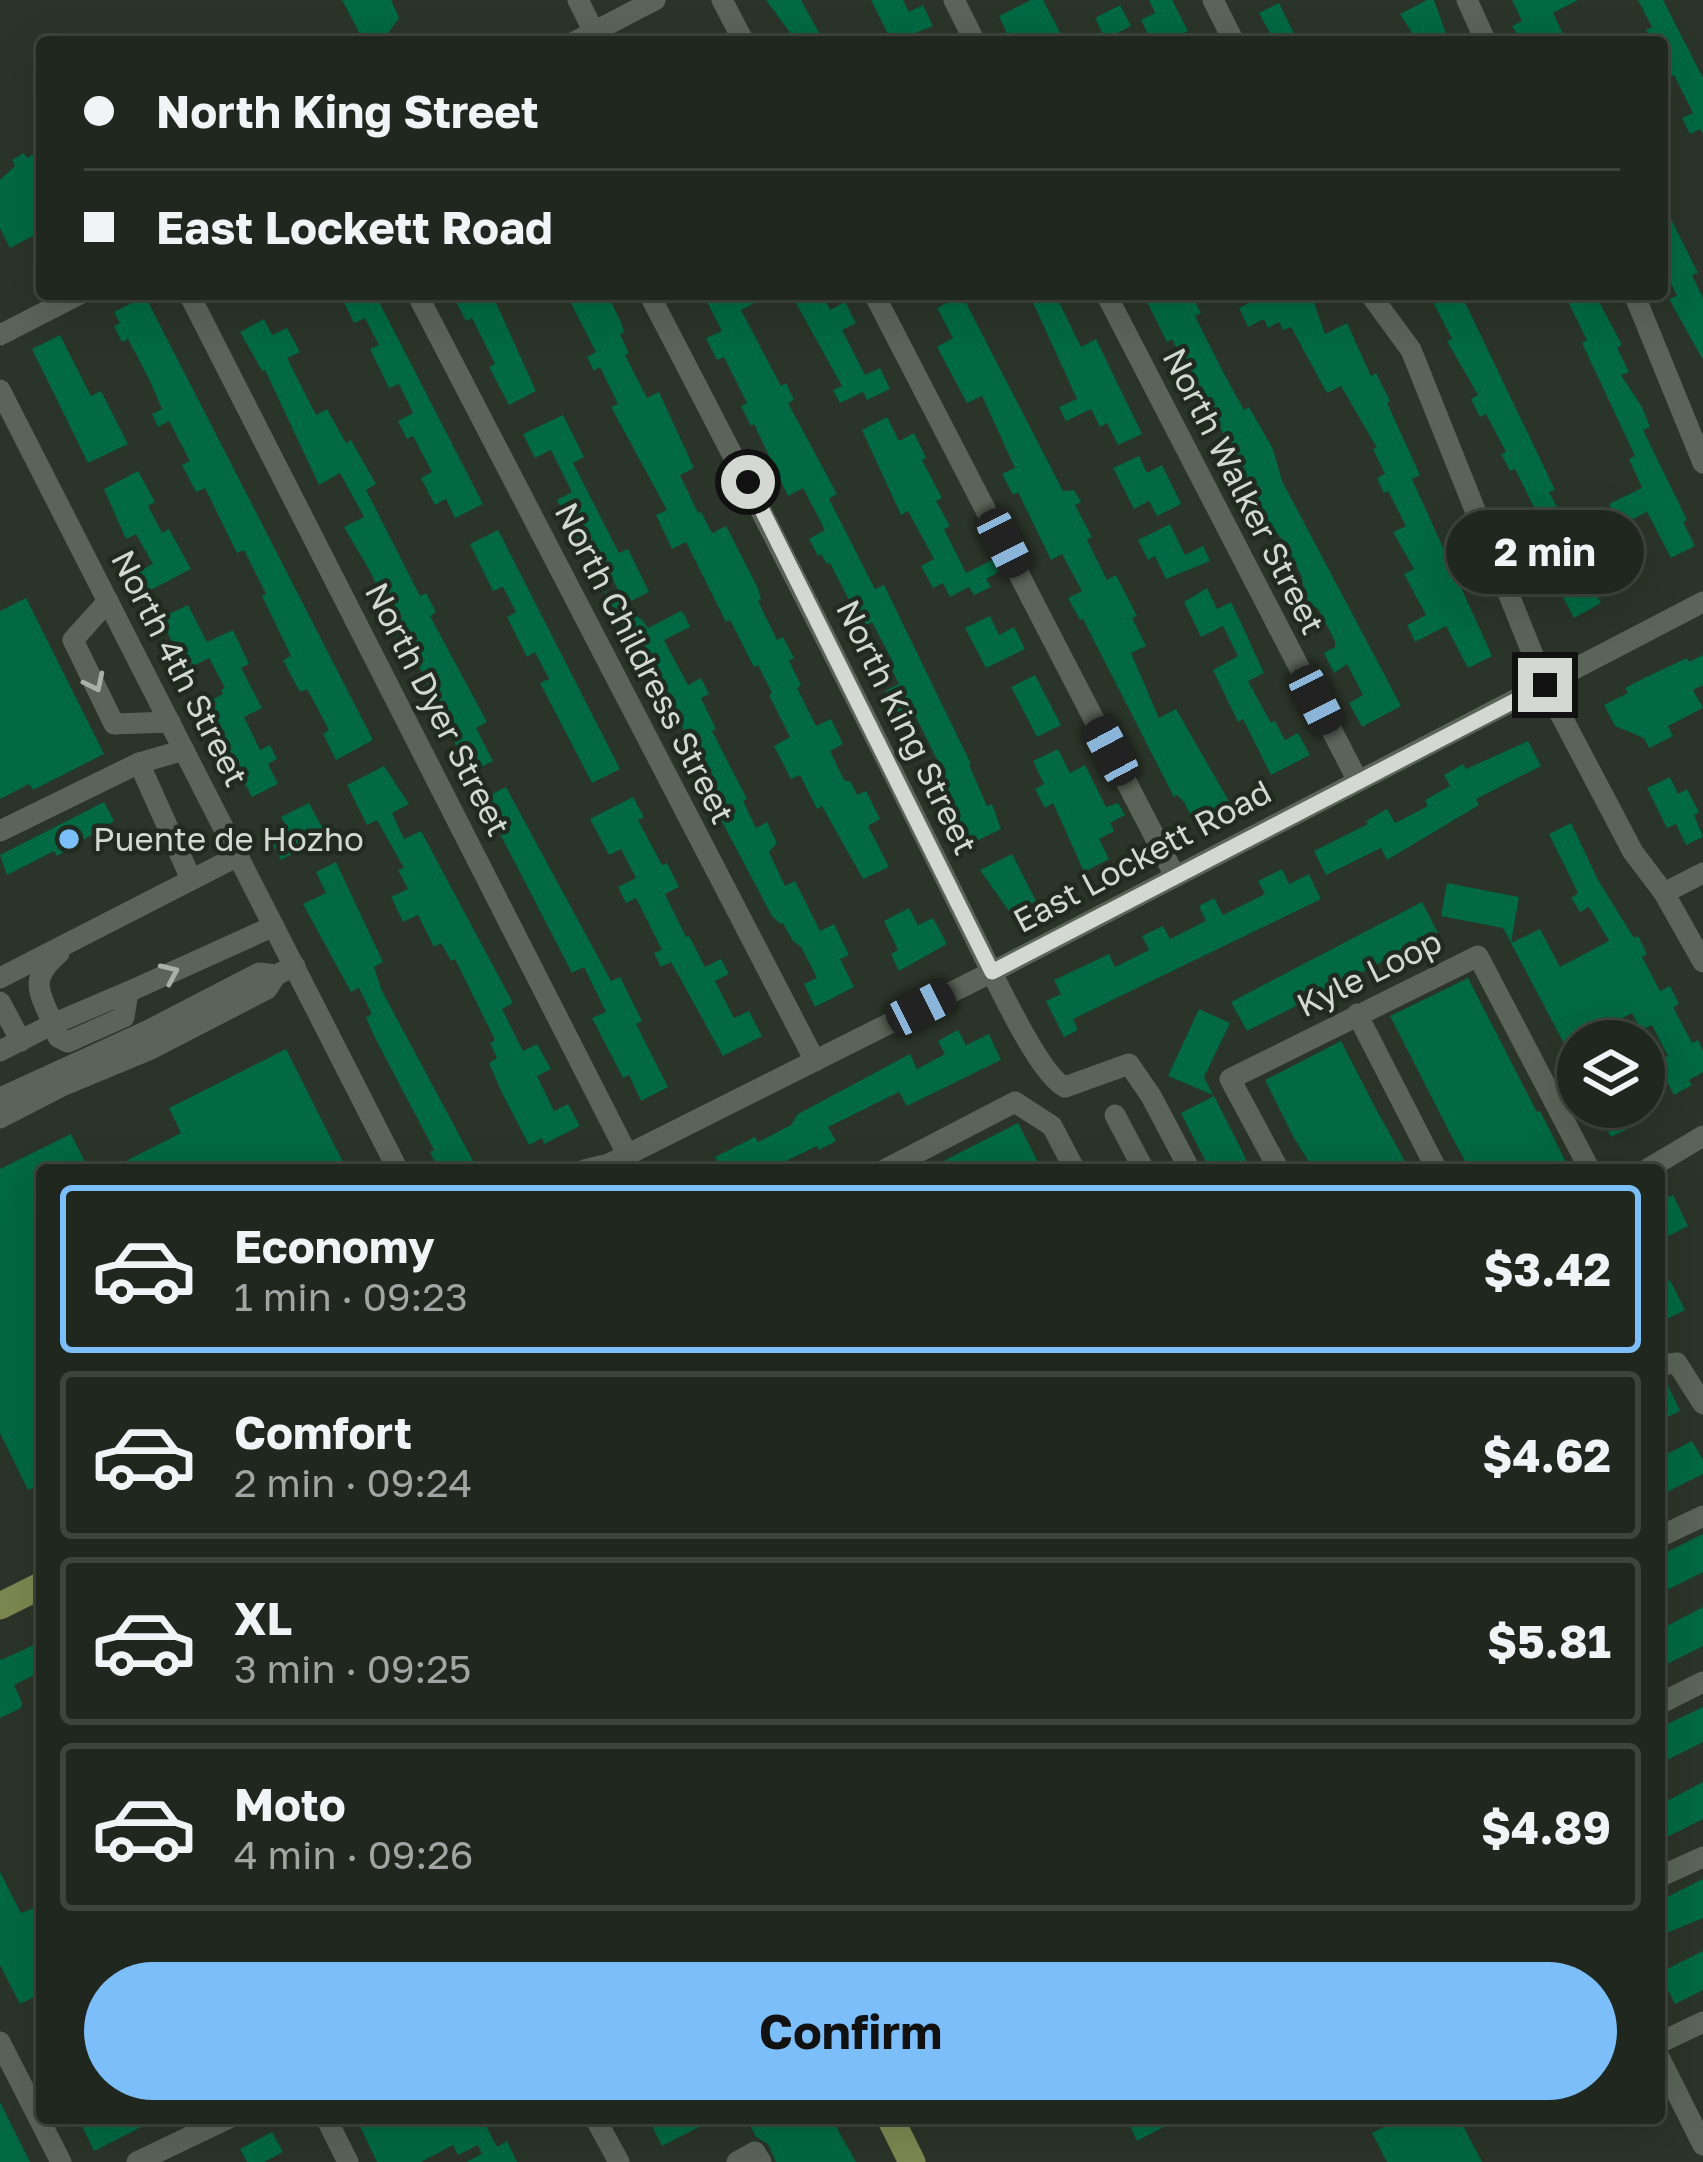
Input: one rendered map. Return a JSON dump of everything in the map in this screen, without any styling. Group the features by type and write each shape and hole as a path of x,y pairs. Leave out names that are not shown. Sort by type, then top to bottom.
{"main road":[{"path":"0,1606 36,1588"},
{"path":"893,2124 912,2162"}],"street":[{"path":"578,0 584,36"},
{"path":"586,36 655,0"},
{"path":"722,0 741,36"},
{"path":"954,0 972,36"},
{"path":"1213,0 1231,36"},
{"path":"1467,0 1483,36"},
{"path":"0,335 68,300"},
{"name":"North Dyer Street","path":"192,300 614,1163"},
{"name":"North Childress Street","path":"421,300 815,1061"},
{"name":"North King Street","path":"652,300 768,520 992,972 1054,1082 1065,1087 1129,1064 1187,1164"},
{"path":"877,300 1175,876"},
{"name":"North Walker Street","path":"1109,300 1358,782"},
{"path":"1374,300 1411,350 1545,685 1633,853 1664,892 1703,962"},
{"path":"1636,300 1703,463"},
{"name":"North 4th Street","path":"0,390 274,926 285,971 395,1164"},
{"path":"108,601 73,640 114,724 170,722"},
{"name":"East Lockett Road","path":"614,1163 1703,602"},
{"path":"0,831 139,763 184,750"},
{"path":"139,763 191,879"},
{"path":"0,978 238,856"},
{"path":"1664,892 1703,873"},
{"path":"73,941 42,968 38,986 58,1037 68,1042 124,1018 128,992 274,926"},
{"name":"Kyle Loop","path":"1276,1164 1230,1079 1478,956 1587,1164"},
{"path":"0,1098 259,974 285,971"},
{"path":"0,1118 209,1019 267,989 285,971"},
{"path":"0,1002 10,1046 53,1024"},
{"path":"1357,1014 1434,1164"},
{"path":"896,1164 1015,1102 1052,1126 1072,1164"},
{"path":"1114,1115 1141,1164"},
{"path":"1656,1164 1703,1136"},
{"path":"1665,1364 1677,1364 1703,1405"},
{"path":"1665,1535 1703,1516"},
{"path":"1665,1701 1703,1682"},
{"path":"1665,1874 1703,1856"},
{"path":"1665,2040 1703,2022"},
{"path":"0,2042 36,2113"},
{"path":"1665,2069 1703,2145"},
{"path":"42,2124 61,2162"},
{"path":"137,2162 216,2124"},
{"path":"329,2124 348,2162"},
{"path":"598,2124 619,2162"},
{"path":"736,2162 755,2152 760,2162"}],"building":[{"path":"342,0 391,0 399,18 388,33 361,36"},
{"path":"766,0 801,0 821,36 793,36"},
{"path":"871,0 903,0 909,12 923,5 933,26 907,36 889,36"},
{"path":"1031,0 1043,0 1062,36 1012,36 999,16"},
{"path":"1149,0 1172,0 1188,31 1178,36 1149,36 1141,20 1155,13"},
{"path":"1434,0 1447,36 1414,36 1400,14"},
{"path":"1512,0 1578,0 1553,13 1564,36 1518,36 1512,26 1522,21"},
{"path":"1638,0 1663,0 1703,78 1703,134 1700,129 1690,134 1682,118 1693,113 1674,75 1668,78 1668,36 1649,36 1646,30 1652,27"},
{"path":"1279,3 1295,36 1272,36 1259,13"},
{"path":"1120,5 1131,26 1104,36 1095,18"},
{"path":"24,153 27,158 36,153 36,234 10,248 0,228 0,180 15,166 12,160"},
{"path":"1668,213 1698,273 1692,275 1703,298 1703,360 1669,299 1677,296 1668,276"},
{"path":"147,300 373,740 336,760 323,734 329,730 307,689 300,692 283,660 291,656 244,550 237,553 205,488 196,492 182,465 190,461 169,421 158,427 152,414 162,409 128,339 122,342 114,326 120,323 114,312"},
{"path":"343,300 378,300 483,504 455,518 446,499 435,505 421,478 432,472 413,436 407,439 398,421 413,413 399,384 389,388 370,349 379,345 365,318 354,323"},
{"path":"455,300 495,300 536,391 509,405 472,318 466,321"},
{"path":"569,300 610,300 624,333 620,334 629,353 625,355 647,398 659,392 694,468 680,475 698,513 712,533 726,526 758,588 758,601 777,640 783,637 794,658 789,661 801,685 797,688 816,726 831,719 843,744 830,751 857,795 866,791 880,819 868,826 889,867 863,879 800,775 791,779 774,746 790,737 772,693 730,620 726,622 686,542 672,549 656,515 667,510 611,407 618,404 600,367 594,371 587,357 596,352"},
{"path":"706,300 760,300 741,310 781,386 786,383 794,400 788,403 837,494 829,499 875,589 884,585 1001,829 968,845 926,762 944,774 912,709 898,717 885,691 899,684 890,666 894,664 872,622 857,629 844,606 850,602 830,563 818,556 809,539 825,530 803,488 788,496 741,406 747,403 724,357 717,360 706,338 722,331"},
{"path":"794,300 826,300 830,310 845,302 856,323 842,330 865,375 880,368 890,389 867,400 863,392 840,403 833,390 842,386"},
{"path":"965,300 1063,491 1074,490 1081,502 1075,505 1107,580 1116,575 1137,616 1132,618 1146,646 1131,653 1159,718 1176,709 1230,803 1194,822 1184,802 1174,797 1068,598 1082,591 1062,554 1051,560 1018,492 1013,495 1002,474 1015,468 982,396 967,403 937,347 953,338 937,308"},
{"path":"1032,300 1058,300 1081,347 1096,339 1142,434 1118,445 1107,423 1100,427 1091,409 1066,421 1059,407 1077,399"},
{"path":"1146,300 1194,300 1201,313 1195,316 1222,370 1273,449 1282,481 1401,706 1362,727 1349,703 1363,695 1347,664 1334,673 1324,653 1335,647 1335,641 1317,607 1302,613 1292,592 1303,586 1302,577 1285,543 1241,489 1231,470 1240,465 1217,422 1210,425 1172,339 1167,342"},
{"path":"1256,300 1313,300 1325,334 1347,323 1371,376 1376,373 1390,401 1420,475 1412,479 1492,656 1468,668 1446,626 1415,642 1407,625 1426,615 1404,574 1414,569 1393,532 1406,526 1377,478 1385,474 1373,449 1377,448 1341,386 1327,393 1291,327 1283,330 1279,322 1268,328 1264,319 1248,327 1239,308"},
{"path":"1432,300 1464,300 1555,490 1549,492 1602,590 1596,594 1601,603 1574,618 1548,569 1556,565 1526,511 1534,507 1515,469 1510,471 1501,454 1506,452 1486,414 1480,417 1471,399 1478,395 1447,341 1452,339"},
{"path":"1567,300 1598,300 1622,345 1617,348 1629,372 1621,375 1642,407 1650,427 1643,430 1695,546 1671,558 1647,512 1619,526 1609,504 1642,488 1629,459 1635,456 1582,343 1587,340"},
{"path":"264,319 272,335 287,328 300,352 287,358 316,415 327,409 376,484 366,490 420,596 426,593 436,612 430,616 487,722 476,728 493,761 469,773 405,637 400,639 344,527 364,517 340,473 319,485 265,370 240,332"},
{"path":"60,335 91,396 101,391 128,444 88,463 32,349"},
{"path":"563,415 584,457 573,463 619,553 628,549 649,592 625,604 593,540 581,546 557,500 572,492 551,450 535,458 523,434"},
{"path":"887,417 899,441 914,433 942,498 936,501 950,526 944,529 966,573 994,559 1001,571 986,579 991,587 974,595 969,587 950,597 943,583 933,588 921,566 934,559 908,511 901,515 862,430"},
{"path":"1139,456 1147,473 1162,465 1181,504 1157,516 1149,501 1134,509 1113,468"},
{"path":"138,471 155,502 148,506 162,533 169,529 191,569 145,593 135,573 153,564 136,534 126,539 104,489"},
{"path":"1170,524 1185,555 1203,546 1210,561 1166,579 1155,556 1148,560 1138,540"},
{"path":"498,530 620,769 592,783 540,683 549,679 535,652 527,657 507,617 516,612 503,587 493,591 470,544"},
{"path":"1207,588 1217,609 1231,602 1242,625 1264,673 1248,681 1271,723 1275,721 1285,740 1298,733 1310,755 1271,775 1213,670 1238,656 1223,626 1201,637 1184,602"},
{"path":"604,590 648,628 681,611 684,614 690,627 664,640 688,685 701,678 709,694 701,698 716,729 712,731 747,799 743,801 756,828 767,822 777,843 769,852 785,886 795,881 820,931 834,924 849,955 840,959 854,987 815,1007 804,984 817,978 801,947 772,916 703,786 695,766 700,763 681,724 673,714 669,716"},
{"path":"26,598 104,754 33,790 29,784 0,799 0,611"},
{"path":"188,605 207,642 233,630 249,664 241,668 262,708 244,717 260,750 270,745 277,759 268,764 278,784 252,797 202,705 223,694 225,688 209,658 185,670 161,618"},
{"path":"990,616 999,635 1014,627 1025,649 986,668 965,628"},
{"path":"1703,655 1703,685 1693,690 1703,708 1668,726 1673,736 1649,748 1644,738 1615,726 1604,705 1628,693 1625,688"},
{"path":"1035,675 1061,725 1037,737 1011,687"},
{"path":"1528,741 1541,766 1476,799 1479,805 1387,860 1381,848 1326,875 1314,851 1387,809 1395,823 1428,806 1425,800 1450,786 1444,775"},
{"path":"1058,749 1070,773 1085,765 1106,807 1118,803 1125,815 1110,823 1114,831 1099,839 1109,859 1084,872 1053,803 1045,808 1035,789 1044,784 1033,761"},
{"path":"384,766 409,804 392,813 404,839 421,831 513,1003 502,1009 523,1051 537,1044 551,1069 537,1076 554,1111 568,1104 580,1126 544,1144 542,1138 529,1145 502,1093 489,1063 497,1058 490,1043 495,1040 455,959 451,961 441,943 434,947 418,915 403,922 391,897 408,889 398,870 404,868 377,820 367,825 347,785"},
{"path":"1670,777 1678,794 1687,789 1699,812 1694,815 1703,837 1686,845 1676,824 1667,828 1647,788"},
{"path":"506,787 611,981 620,977 642,1021 636,1024 668,1087 641,1101 629,1075 623,1078 592,1018 606,1012 584,967 572,973 482,799"},
{"path":"633,797 644,817 638,820 679,887 665,894 686,937 705,967 721,959 729,974 715,981 734,1018 749,1011 762,1036 723,1056 671,962 661,967 654,953 662,950 636,898 626,903 618,887 636,878 621,849 609,855 590,819"},
{"name":"Puente de Hozho","path":"104,802 114,821 57,856 54,851 7,875 0,855"},
{"path":"309,803 326,835 281,860 270,840 288,830 281,817"},
{"path":"1571,823 1598,880 1634,938 1638,936 1647,954 1642,957 1660,991 1670,986 1679,1004 1673,1007 1692,1043 1698,1040 1703,1072 1674,1095 1665,1081 1665,1020 1636,1020 1632,1013 1618,1020 1557,1020 1557,1030 1503,928 1441,916 1447,883 1519,897 1511,943 1540,929 1560,967 1609,941 1589,907 1580,912 1571,898 1578,893 1549,834"},
{"path":"1012,854 1036,901 1011,914 980,870"},
{"path":"336,862 383,962 374,967 382,991 475,1164 436,1164 430,1152 434,1150 373,1034 366,1017 372,1014 359,988 351,992 303,904 326,893 316,872"},
{"path":"1282,869 1289,884 1309,874 1321,899 1073,1019 1078,1030 1064,1037 1046,1001 1061,994 1054,980 1109,954 1115,967 1149,950 1142,936 1163,926 1170,939 1206,921 1199,906 1214,898 1223,915 1265,894 1258,881"},
{"path":"1422,902 1438,933 1247,1031 1231,1002"},
{"path":"909,908 918,925 933,918 947,944 899,971 891,954 898,950 884,921"},
{"path":"1468,978 1567,1164 1467,1164 1390,1016"},
{"path":"1199,1009 1230,1023 1204,1077 1213,1095 1168,1076"},
{"path":"958,1030 966,1045 989,1034 1001,1060 907,1106 899,1092 828,1127 836,1141 819,1150 817,1146 780,1164 719,1164 715,1157 791,1125 798,1114 910,1054 917,1069 945,1054 938,1041"},
{"path":"1341,1041 1407,1164 1310,1164 1265,1080"},
{"path":"286,1049 344,1164 120,1164 181,1133 169,1108"},
{"path":"1214,1096 1248,1164 1207,1164 1181,1113"},
{"path":"1018,1123 1039,1164 938,1164"},
{"path":"1606,1128 1630,1128 1611,1137"},
{"path":"71,1134 86,1164 36,1164 36,1486 28,1490 0,1433 0,1169"},
{"path":"1673,1195 1688,1226 1665,1238 1665,1199"},
{"path":"1670,1280 1685,1310 1665,1320 1665,1283"},
{"path":"1665,1379 1680,1411 1665,1418"},
{"path":"1692,1441 1703,1460 1703,1474 1665,1493 1665,1455"},
{"path":"1703,1534 1703,1572 1665,1591 1665,1553"},
{"path":"1703,1607 1703,1646 1665,1665 1665,1627"},
{"path":"36,1644 36,1674 14,1685 21,1708 0,1718 0,1658"},
{"path":"1703,1707 1703,1742 1665,1761 1665,1725"},
{"path":"1703,1782 1703,1819 1665,1838 1665,1802"},
{"path":"0,1872 21,1913 36,1907 36,1996 20,2004 0,1965"},
{"path":"1703,1879 1703,1918 1665,1934 1665,1898"},
{"path":"1703,1951 1703,1990 1675,2004 1665,1985 1665,1970"},
{"path":"0,2102 30,2162 0,2162"},
{"path":"81,2124 147,2124 94,2151"},
{"path":"359,2124 485,2124 497,2147 507,2141 517,2162 466,2162 482,2154 478,2145 458,2155 453,2145 421,2162 377,2162"},
{"path":"651,2124 705,2124 662,2146"},
{"path":"749,2124 834,2124 856,2162 776,2162 768,2144 756,2137"},
{"path":"1129,2124 1170,2124 1137,2141"},
{"path":"1390,2124 1462,2124 1482,2162 1387,2162 1372,2133"},
{"path":"272,2132 283,2152 264,2162 247,2162 240,2149"}],"place":[{"name":"Puente de Hozho","path":"69,839"}],"route":[{"path":"748,482 992,972 1545,685"}]}
